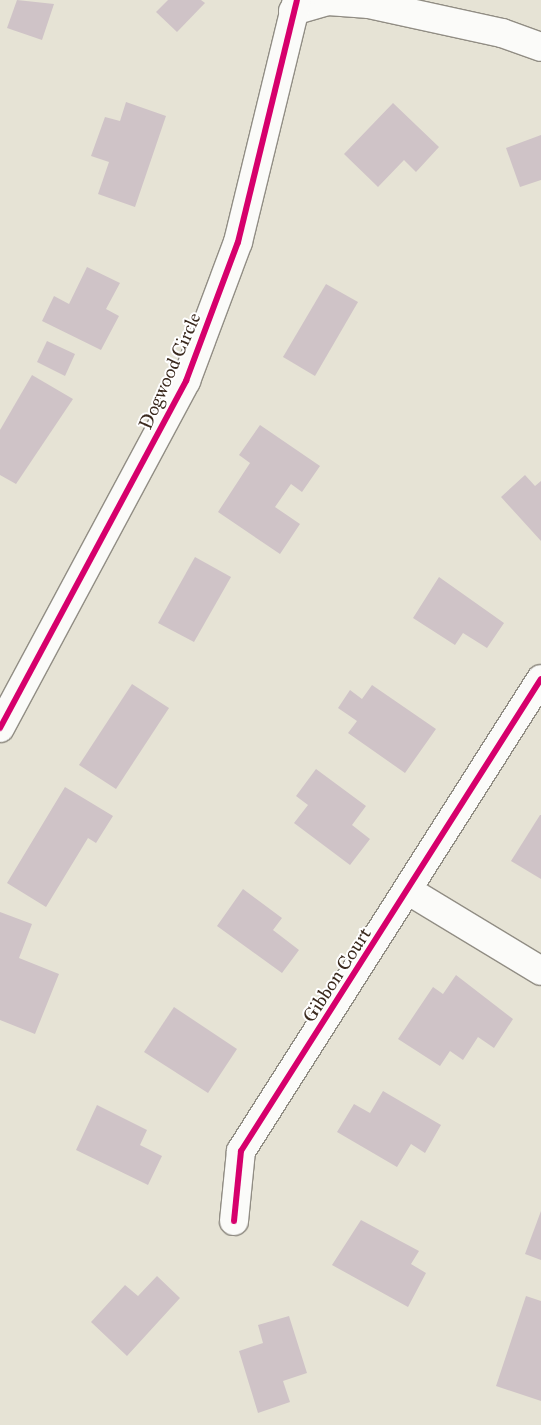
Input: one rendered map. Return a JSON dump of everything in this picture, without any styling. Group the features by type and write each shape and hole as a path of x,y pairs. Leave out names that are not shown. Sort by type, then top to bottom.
{"street":[{"path":"295,6 328,1 369,4 502,33 541,47"},
{"name":"Dogwood Circle","path":"0,728 186,381 238,242 295,6"},
{"name":"Gibbon Court","path":"234,1221 241,1151 409,891 541,678"},
{"path":"409,891 541,971"}],"building":[{"path":"17,0 54,4 42,40 7,28"},
{"path":"168,0 201,0 205,3 177,32 156,12"},
{"path":"126,102 166,116 135,207 98,194 109,162 91,156 105,117 120,121"},
{"path":"393,103 439,147 416,172 404,160 378,187 344,154"},
{"path":"541,135 541,180 520,187 506,148"},
{"path":"87,267 120,283 106,309 119,316 101,350 42,321 54,296 69,304"},
{"path":"326,284 358,302 315,376 283,357"},
{"path":"47,341 75,354 65,376 37,362"},
{"path":"32,375 73,399 16,484 0,475 0,430"},
{"path":"260,425 320,466 302,492 291,484 275,507 300,524 280,554 218,512 250,463 239,455"},
{"path":"525,475 535,486 541,481 541,541 501,497"},
{"path":"195,557 231,577 194,642 158,623"},
{"path":"439,577 504,623 487,648 463,633 455,645 413,618"},
{"path":"132,684 169,708 116,789 79,765"},
{"path":"372,685 436,729 405,773 348,733 357,721 338,708 350,690 362,699"},
{"path":"316,769 366,806 352,825 370,839 350,865 294,823 308,805 296,796"},
{"path":"65,787 113,816 96,843 88,838 46,907 7,883"},
{"path":"541,815 541,879 511,861"},
{"path":"243,889 282,918 273,930 299,950 282,973 217,926"},
{"path":"0,912 32,924 19,958 59,974 35,1034 0,1020"},
{"path":"456,975 513,1019 494,1048 478,1037 463,1060 450,1051 440,1066 398,1039 433,987 443,994"},
{"path":"174,1007 237,1049 208,1093 144,1052"},
{"path":"383,1091 441,1125 425,1153 411,1144 397,1167 337,1132 354,1104 370,1113"},
{"path":"97,1105 147,1130 140,1145 162,1156 148,1185 76,1150"},
{"path":"541,1211 541,1260 525,1254"},
{"path":"361,1220 419,1251 411,1264 426,1273 408,1307 332,1265"},
{"path":"157,1276 180,1298 127,1356 91,1322 125,1285 138,1296"},
{"path":"526,1296 541,1301 541,1401 496,1386"},
{"path":"289,1316 307,1373 283,1381 290,1402 258,1413 239,1351 263,1343 258,1325"}],"cycle path":[{"path":"0,728 186,381 238,242 297,0"},
{"path":"234,1221 241,1151 541,679"}]}
